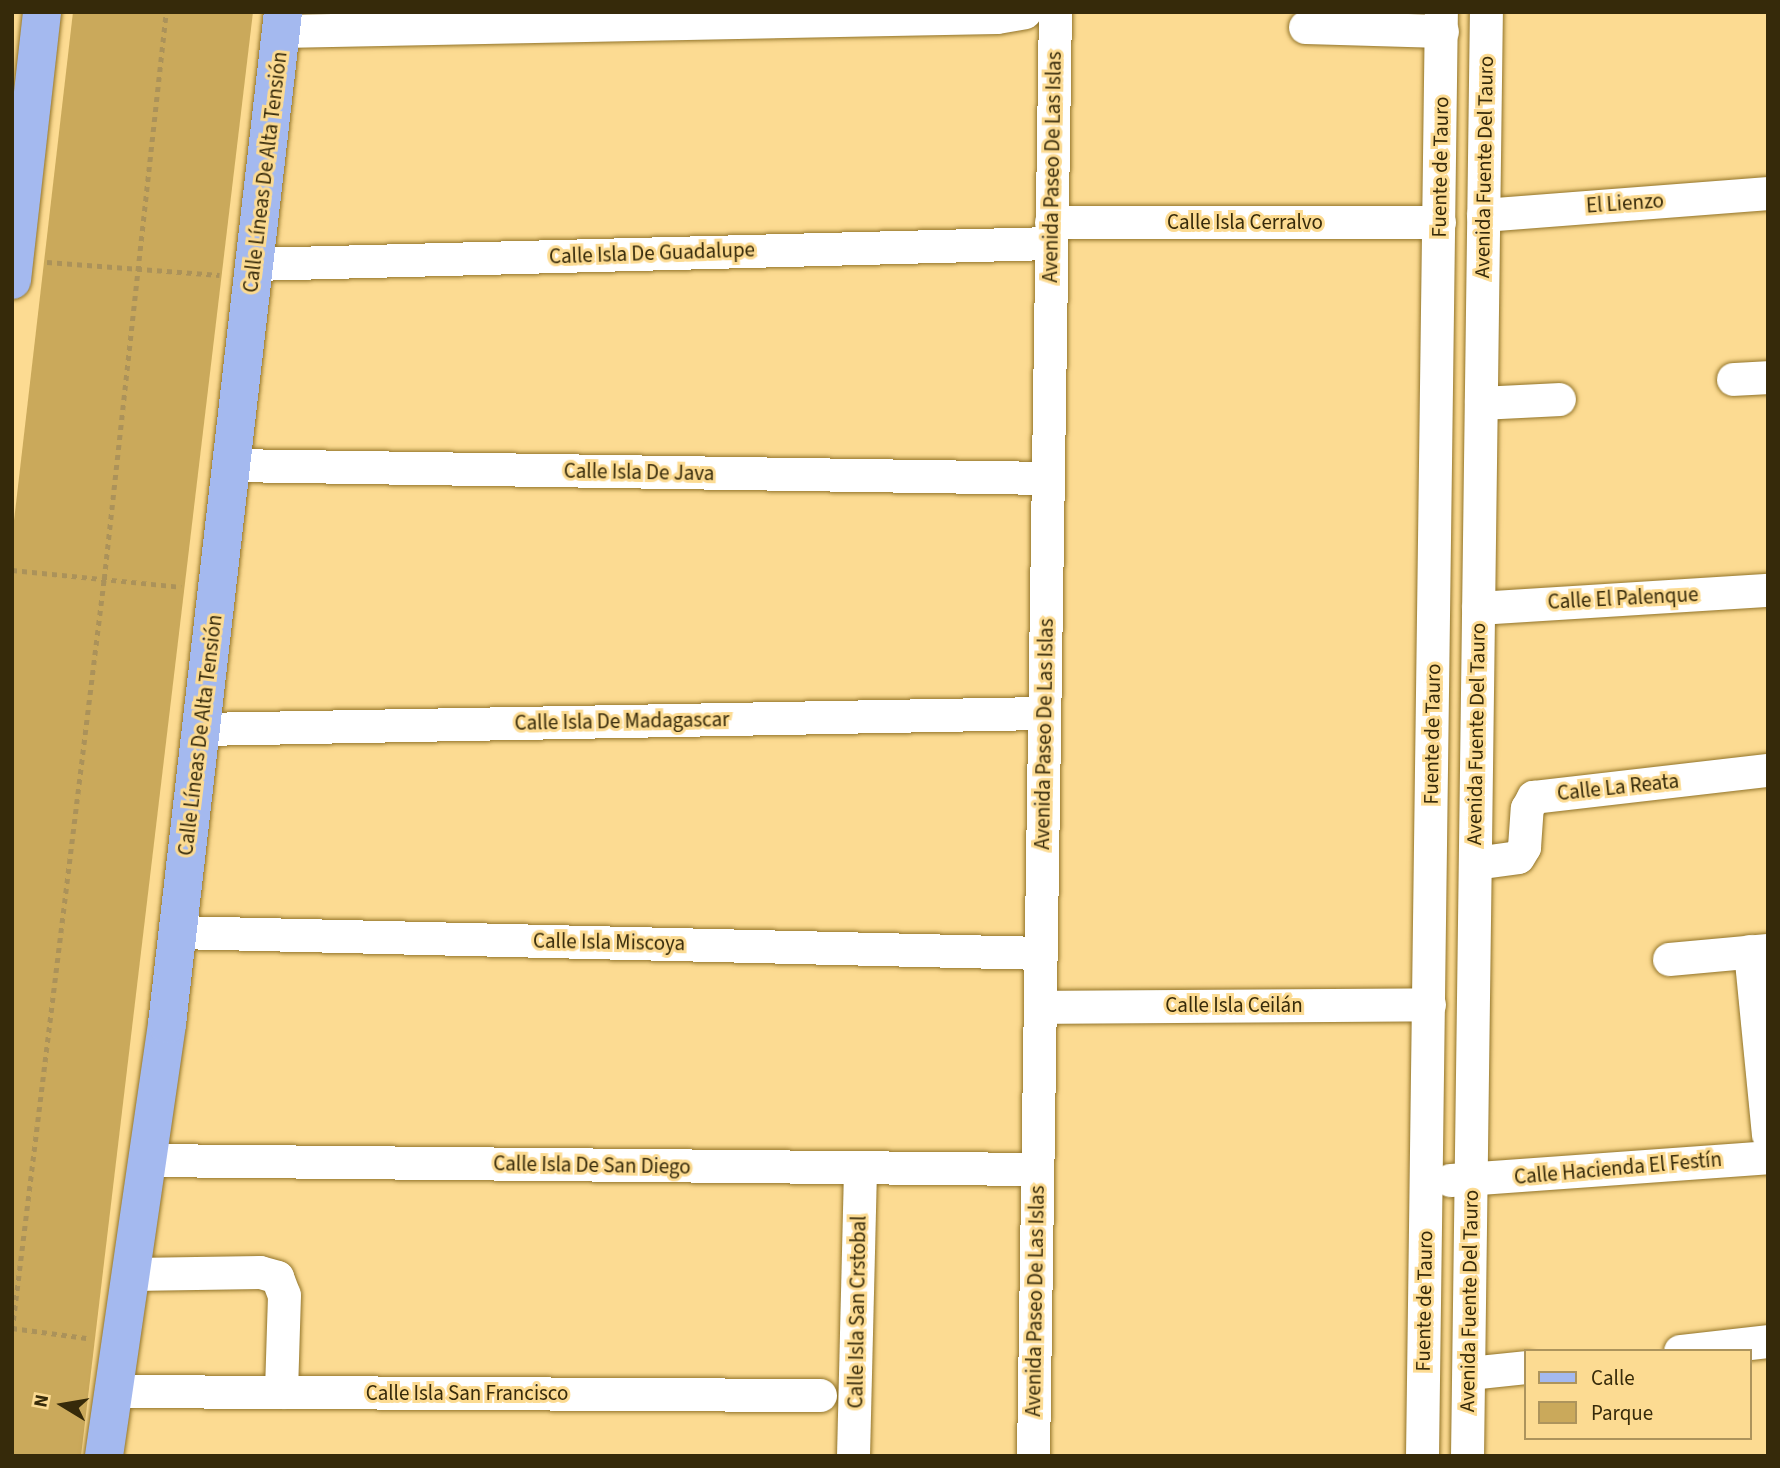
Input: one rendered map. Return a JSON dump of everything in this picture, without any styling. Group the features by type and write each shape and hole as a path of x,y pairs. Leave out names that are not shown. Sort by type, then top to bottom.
{"main road":[{"path":"13,270 23,77 42,12"},
{"name":"Calle Líneas De Alta Tensión","path":"104,1456 132,1274 177,932 282,22"}],"street":[{"path":"282,22 983,18 1025,12"},
{"name":"Avenida Paseo De Las Islas","path":"1033,1456 1055,12"},
{"name":"Avenida Fuente Del Tauro","path":"1467,1456 1486,12"},
{"path":"1305,27 1441,21"},
{"name":"Fuente de Tauro","path":"1422,1456 1441,21"},
{"name":"El Lienzo","path":"1483,215 1768,192"},
{"name":"Calle Isla Cerralvo","path":"1051,232 1439,222"},
{"name":"Calle Isla De Guadalupe","path":"253,271 1051,232"},
{"path":"1733,379 1768,377"},
{"path":"1481,403 1559,399"},
{"name":"Calle Isla De Java","path":"231,465 1048,478"},
{"name":"Calle El Palenque","path":"1478,607 1768,590"},
{"name":"Calle Isla De Madagascar","path":"201,729 1044,713"},
{"name":"Calle La Reata","path":"1475,863 1518,857 1524,847 1527,808 1533,797 1768,771"},
{"name":"Calle Isla Miscoya","path":"177,932 1041,953"},
{"path":"1670,959 1759,951 1768,1134"},
{"name":"Calle Isla Ceilán","path":"1040,1007 1429,1004"},
{"name":"Calle Hacienda El Festín","path":"1426,1180 1471,1180 1768,1157"},
{"name":"Calle Isla De San Diego","path":"147,1160 1037,1169"},
{"name":"Calle Isla San Crstobal","path":"853,1456 860,1169"},
{"path":"132,1274 260,1272 277,1276 284,1295 281,1392"},
{"path":"1697,1349 1768,1341"},
{"path":"1469,1373 1524,1367"},
{"name":"Calle Isla San Francisco","path":"115,1391 820,1395"}],"path":[{"path":"122,1343 12,1329 104,579 166,12"},
{"path":"13,270 253,271"},
{"path":"12,570 217,591"}],"green space":[{"path":"73,12 253,12 81,1456 12,1456 12,538"}]}
